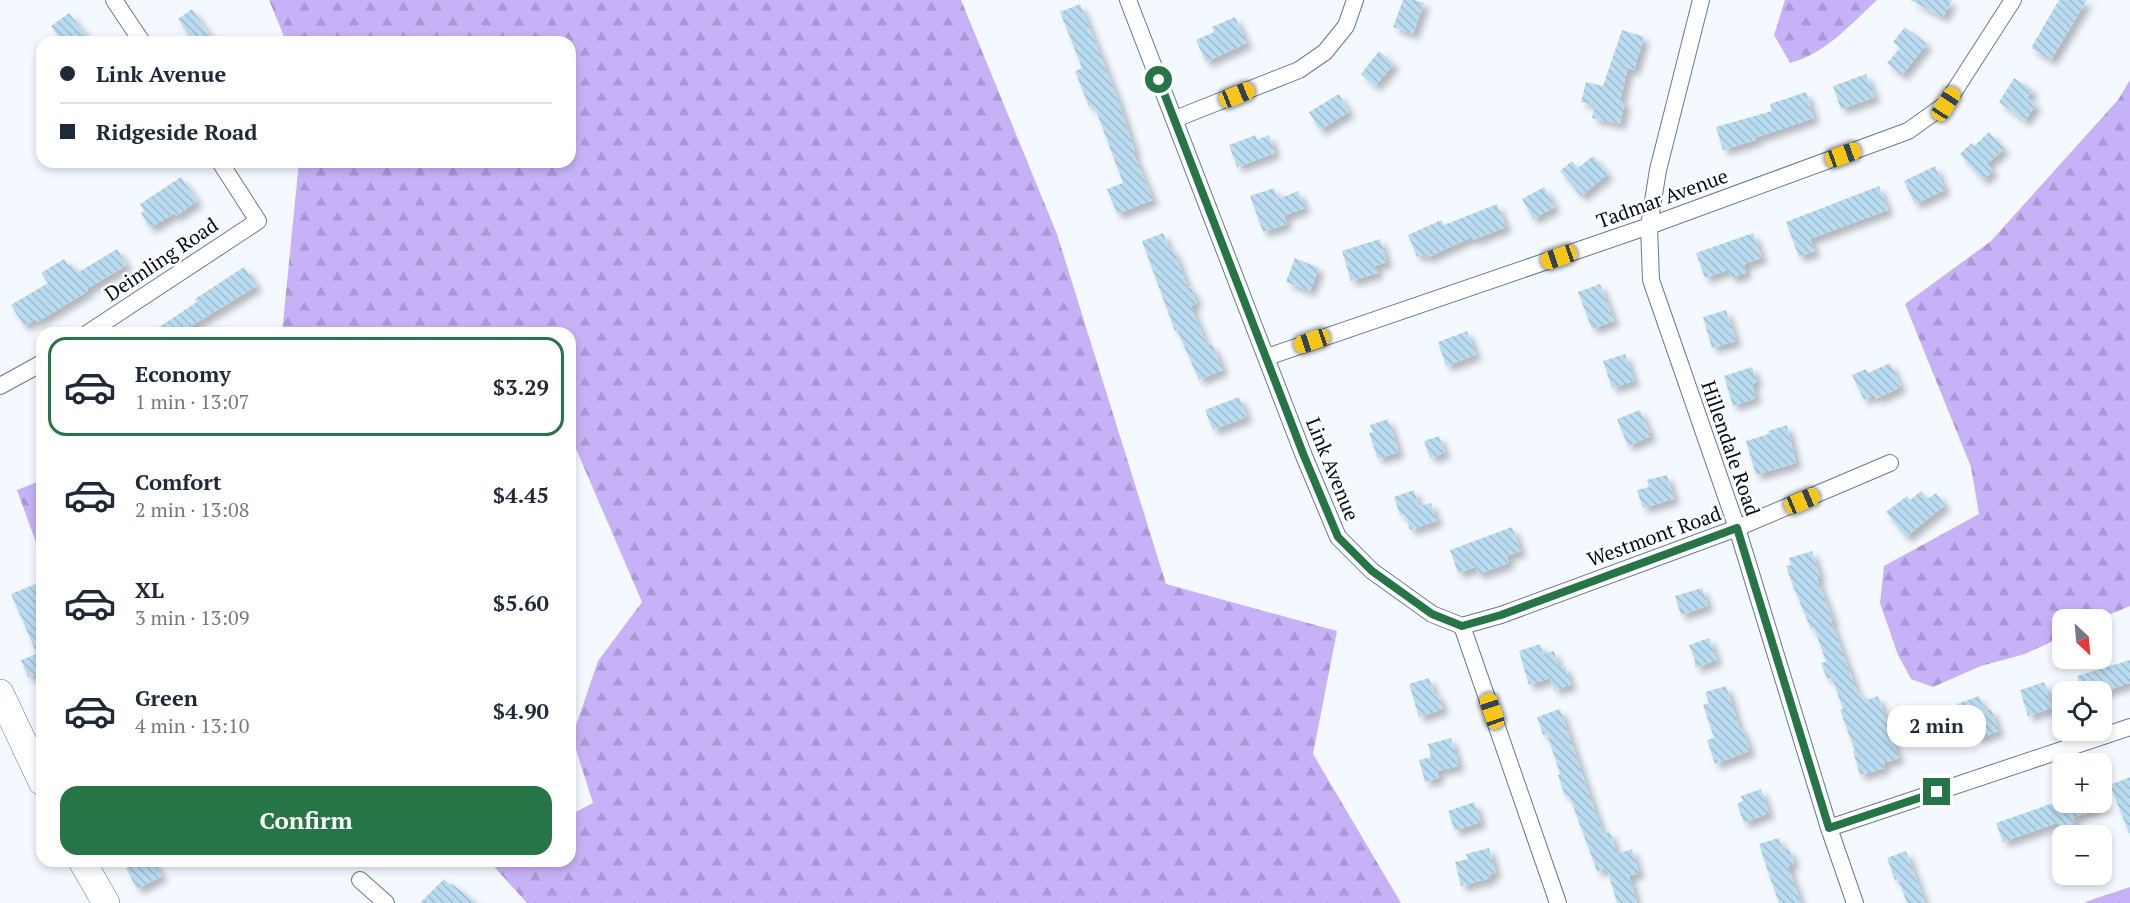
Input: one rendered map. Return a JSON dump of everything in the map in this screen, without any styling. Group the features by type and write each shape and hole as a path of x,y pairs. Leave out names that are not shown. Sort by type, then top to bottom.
{"main road":[{"path":"0,693 36,769"},
{"path":"85,867 106,903"}],"street":[{"path":"114,0 138,36"},
{"name":"Link Avenue","path":"1128,0 1304,456 1338,537 1372,571 1406,596 1432,614 1462,626"},
{"path":"1175,119 1299,70 1325,52 1346,26 1355,0"},
{"name":"Hillendale Road","path":"1701,0 1658,170 1648,226 1651,280 1737,528 1829,828 1855,903"},
{"name":"Tadmar Avenue","path":"1267,357 1648,226 1908,131 1946,104 2013,0"},
{"name":"Deimling Road","path":"97,327 258,220 224,168"},
{"path":"0,386 36,366"},
{"name":"Westmont Road","path":"1462,626 1501,615 1737,528 1890,463"},
{"path":"1462,626 1558,903"},
{"path":"1829,828 2130,727"},
{"path":"360,880 386,903"}],"green space":[{"path":"269,0 961,0 1057,234 1166,584 1337,631 1313,754 1401,903 527,903 494,867 576,867 576,812 593,803 576,750 576,725 598,661 642,602 576,449 576,327 283,327 298,168 576,168 576,36 284,36"},
{"path":"1785,0 1877,0 1815,53 1790,63 1774,35"},
{"path":"2130,80 2130,606 2112,614 2112,609 2052,609 2052,642 2025,654 1981,666 1933,687 1911,679 1898,655 1880,603 1884,566 1979,514 1971,467 1905,304 1991,241 2118,100"},
{"path":"36,482 36,542 17,490"},
{"path":"2130,887 2130,903 2085,903 2088,901"}],"building":[{"path":"1403,0 1424,3 1413,34 1393,27"},
{"path":"1910,0 1952,0 1943,17"},
{"path":"2059,0 2087,0 2051,60 2031,48"},
{"path":"1080,4 1117,97 1135,151 1133,152 1153,200 1117,214 1107,189 1123,183 1094,105 1089,107 1075,71 1082,68 1060,12"},
{"path":"192,9 210,36 189,36 178,19"},
{"path":"69,13 86,36 58,36 51,26"},
{"path":"1235,17 1247,43 1206,62 1196,40 1214,32 1212,27"},
{"path":"1905,27 1927,44 1902,75 1887,63 1900,48 1893,42"},
{"path":"1622,30 1644,37 1634,70 1628,68 1620,101 1625,102 1620,124 1592,118 1595,105 1581,102 1586,82 1603,86"},
{"path":"1379,51 1394,64 1375,86 1361,74"},
{"path":"1866,74 1875,97 1841,109 1833,86"},
{"path":"2014,78 2033,90 2027,98 2036,104 2025,121 1999,102"},
{"path":"1806,92 1814,118 1723,150 1716,127 1772,111 1770,104"},
{"path":"1339,94 1349,112 1320,130 1309,112"},
{"path":"1989,132 2004,149 1987,164 1993,171 1983,180 1960,154 1971,143 1974,146"},
{"path":"1256,135 1257,140 1269,135 1275,153 1237,167 1229,145"},
{"path":"1593,156 1608,174 1581,196 1560,171 1572,161 1578,168"},
{"path":"1935,166 1945,190 1915,204 1904,181"},
{"path":"181,177 197,201 176,216 175,213 150,228 141,213 144,211 140,204"},
{"path":"1879,186 1888,210 1810,239 1815,251 1799,257 1786,222"},
{"path":"1544,187 1555,207 1533,219 1522,199"},
{"path":"1274,188 1278,199 1298,191 1305,208 1284,216 1287,224 1263,232 1250,196"},
{"path":"1497,204 1506,227 1473,240 1472,237 1426,258 1424,254 1417,257 1408,235 1441,220 1444,225"},
{"path":"1163,233 1170,250 1173,249 1188,288 1191,287 1197,303 1191,306 1207,346 1212,344 1223,370 1199,380 1177,330 1175,331 1142,241"},
{"path":"1753,233 1762,258 1744,264 1746,273 1731,278 1728,270 1705,278 1696,253"},
{"path":"1380,239 1387,262 1375,266 1378,273 1351,281 1342,251"},
{"path":"117,249 127,265 37,322 36,319 24,326 11,305 48,283 41,273 64,259 77,273"},
{"path":"1295,258 1319,268 1310,291 1286,282"},
{"path":"244,267 257,286 192,327 159,327 197,302 195,299"},
{"path":"1600,284 1614,321 1592,329 1578,292"},
{"path":"1726,310 1736,341 1712,348 1703,317"},
{"path":"1467,331 1476,355 1446,366 1438,342"},
{"path":"1625,354 1634,381 1612,388 1603,361"},
{"path":"1890,363 1901,387 1876,399 1874,395 1864,400 1852,375 1866,369 1868,373"},
{"path":"1752,367 1757,382 1752,384 1756,398 1733,406 1724,376"},
{"path":"1239,397 1247,417 1213,430 1205,410"},
{"path":"1640,410 1651,436 1628,446 1617,419"},
{"path":"1388,419 1399,452 1378,459 1369,433 1373,432 1370,425"},
{"path":"1787,425 1796,463 1756,475 1746,441 1769,434 1768,431"},
{"path":"1439,436 1445,453 1430,458 1424,441"},
{"path":"1667,475 1674,499 1643,508 1637,490 1649,487 1647,480"},
{"path":"1414,490 1419,506 1431,503 1437,521 1410,530 1405,514 1400,515 1394,497"},
{"path":"1921,491 1928,499 1936,493 1945,505 1906,537 1886,512 1907,496 1910,500"},
{"path":"1512,527 1521,551 1507,556 1509,563 1478,574 1476,567 1458,573 1450,550"},
{"path":"1812,551 1820,577 1817,579 1858,694 1861,693 1864,701 1878,696 1899,758 1883,763 1885,768 1860,775 1853,751 1855,751 1840,710 1843,709 1832,678 1827,679 1821,663 1826,662 1814,627 1811,629 1786,566 1791,565 1789,558"},
{"path":"35,584 36,652 11,594"},
{"path":"1702,588 1708,606 1681,615 1675,596"},
{"path":"1709,638 1717,660 1695,668 1695,660 1689,645"},
{"path":"1540,644 1543,654 1554,651 1559,668 1565,666 1571,685 1554,690 1550,678 1529,685 1519,651"},
{"path":"36,654 36,674 28,677 21,660"},
{"path":"2130,660 2130,683 2112,689 2112,681 2079,681 2077,676 2100,669 2112,669 2112,665"},
{"path":"1429,678 1443,709 1419,717 1409,684"},
{"path":"2044,682 2052,708 2028,716 2020,690"},
{"path":"1726,686 1750,751 1715,764 1707,740 1714,738 1703,705 1709,703 1705,692"},
{"path":"1979,696 1985,711 1991,709 1999,731 1978,739 1976,733 1969,736 1957,704"},
{"path":"1560,709 1603,834 1610,832 1617,854 1632,849 1639,873 1629,876 1637,903 1617,903 1607,869 1597,871 1569,795 1565,796 1547,734 1543,735 1537,717"},
{"path":"1451,738 1459,766 1437,771 1439,778 1425,782 1419,760 1431,757 1428,744"},
{"path":"2130,777 2130,833 2112,790 2112,784"},
{"path":"1761,789 1769,813 1744,823 1737,804 1743,801 1741,796"},
{"path":"1474,802 1481,822 1455,831 1448,811"},
{"path":"2052,803 2052,813 2086,813 2073,818 2076,825 2058,825 2057,823 2003,842 1996,823"},
{"path":"1779,838 1783,851 1789,849 1794,864 1788,866 1801,903 1779,903 1768,872 1759,844"},
{"path":"1489,848 1496,873 1490,874 1491,878 1461,886 1455,862 1468,859 1466,854"},
{"path":"1906,851 1925,903 1907,903 1898,879 1895,880 1887,858"},
{"path":"157,867 162,876 137,889 126,868"},
{"path":"444,879 450,885 452,884 477,903 420,903"}],"route":[{"path":"1159,80 1304,456 1338,537 1372,571 1432,614 1462,626 1501,615 1737,528 1829,828 1937,792"}]}
